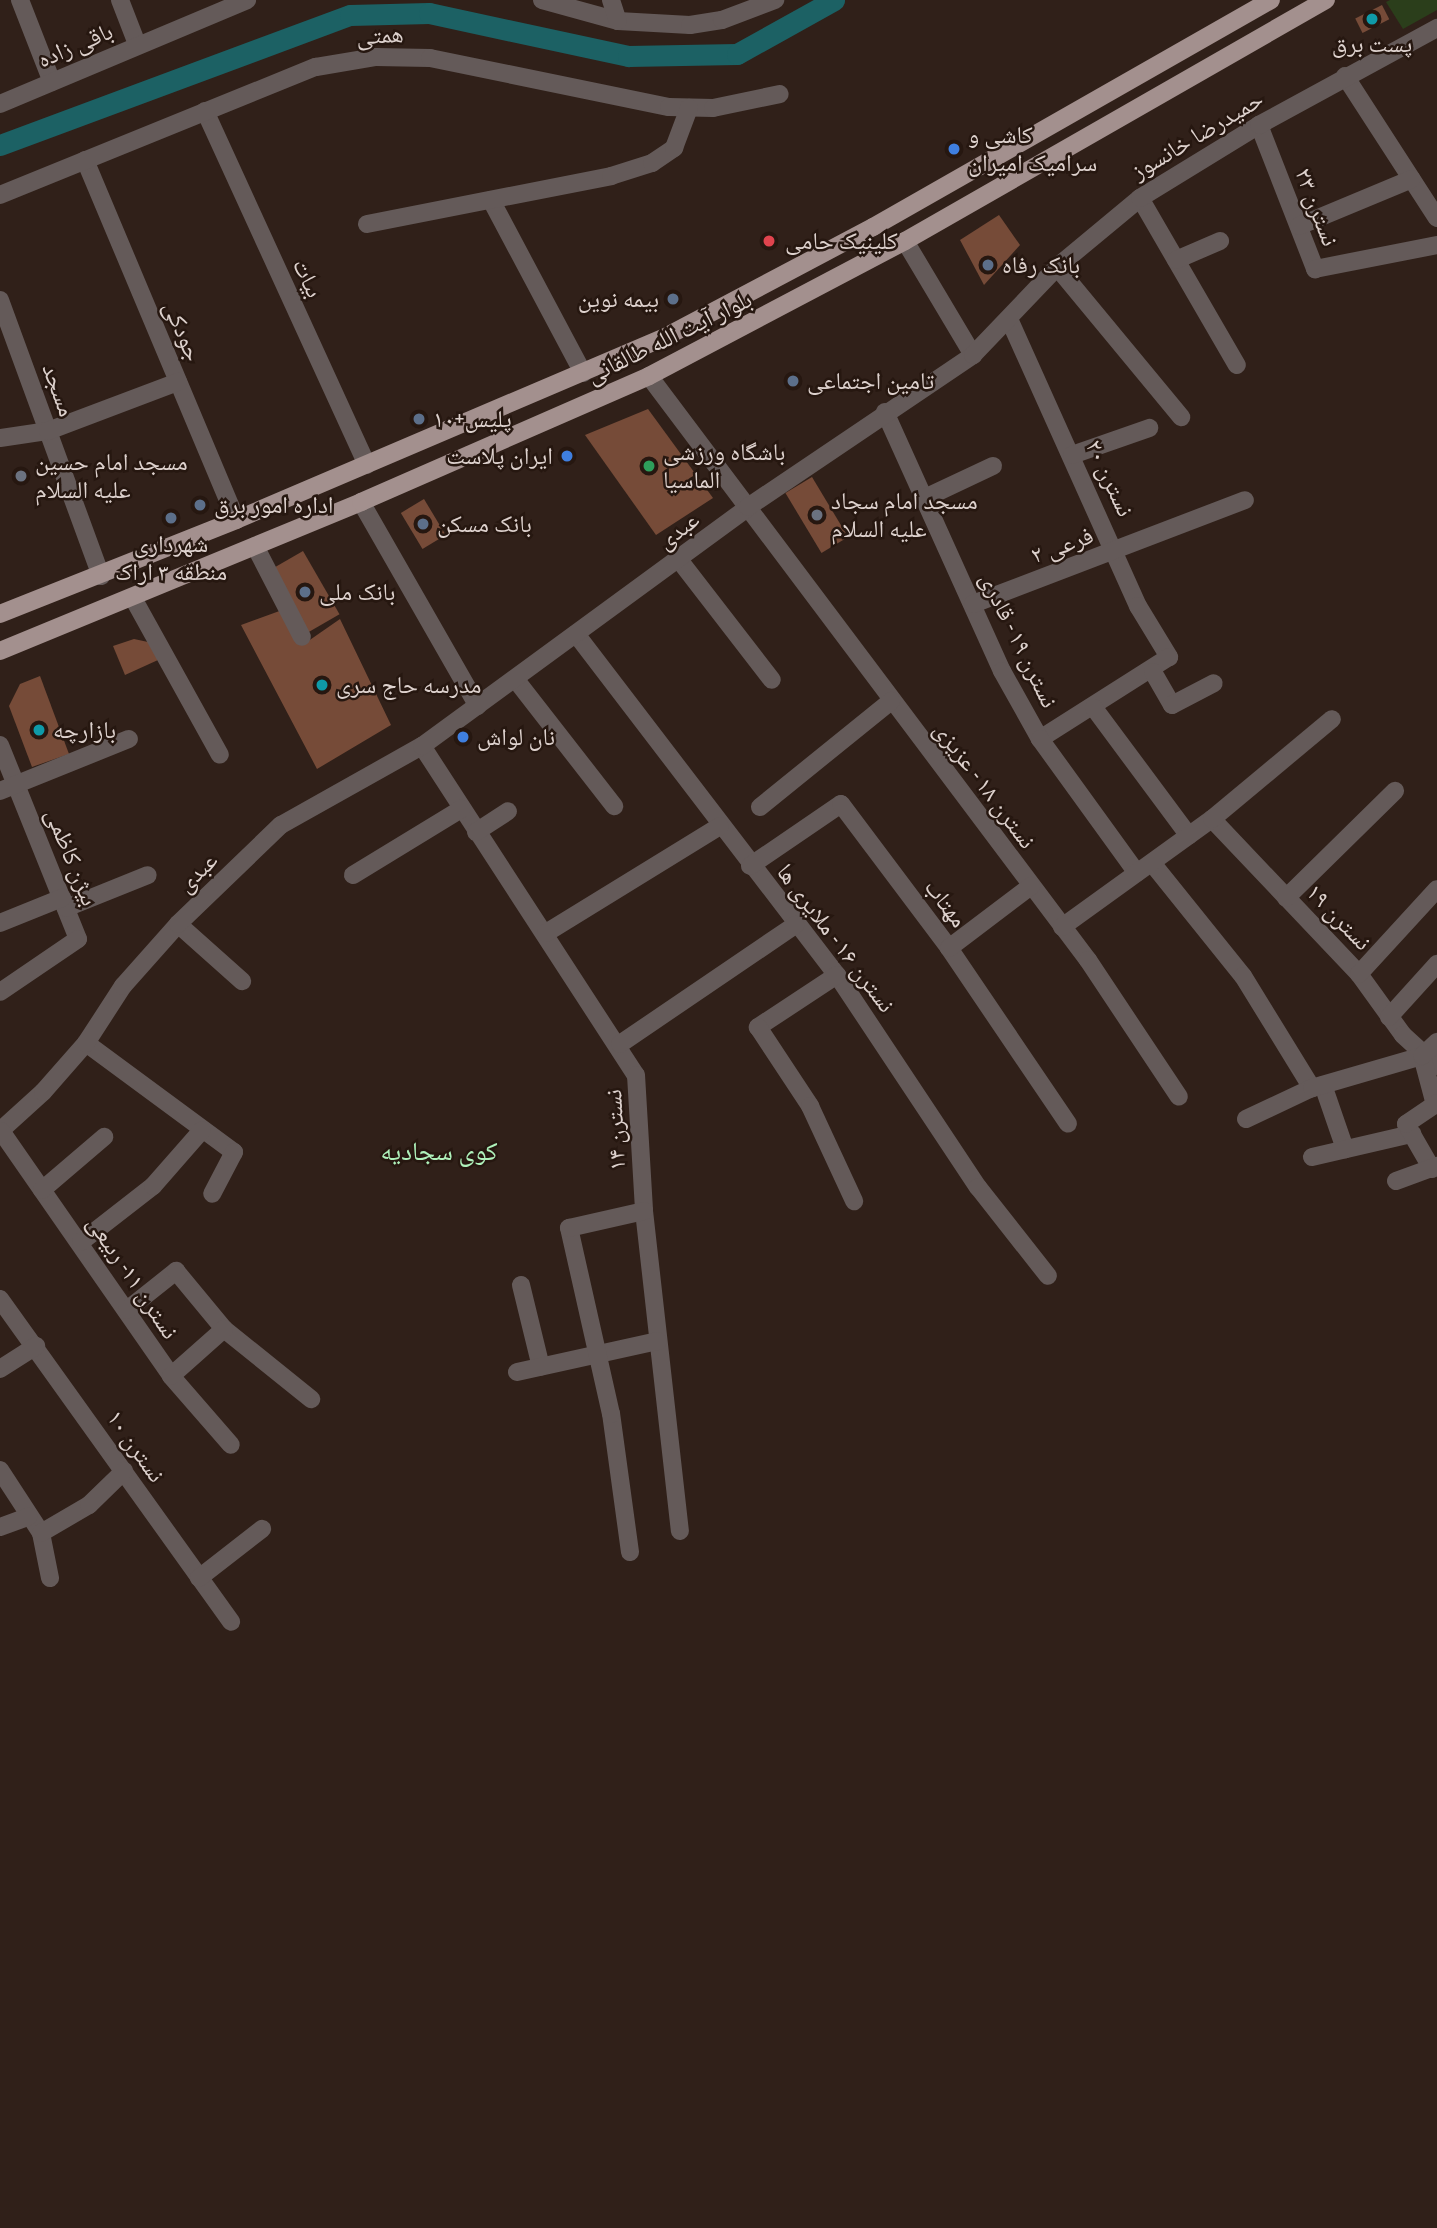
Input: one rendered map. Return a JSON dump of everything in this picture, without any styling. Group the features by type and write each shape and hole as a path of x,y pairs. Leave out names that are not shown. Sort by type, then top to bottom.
{"main road":[{"name":"بلوار آیت الله طالقانی","path":"0,614 101,576 583,373 762,287 1271,0"},
{"name":"بلوار آیت الله طالقانی","path":"0,651 361,502 649,376 905,241 1326,0"}],"street":[{"path":"20,0 52,82"},
{"path":"120,0 137,44"},
{"name":"باقی زاده","path":"0,103 137,44 207,7 247,0"},
{"path":"542,0 618,21 690,25 722,20 775,0"},
{"path":"611,0 618,21"},
{"name":"حمیدرضا خانسوز","path":"1009,319 1057,267 1140,198 1259,125 1437,28"},
{"name":"همتی","path":"0,195 316,67 376,57 430,58 621,101 689,108 713,108 780,93"},
{"path":"1345,76 1437,218"},
{"path":"367,224 611,176 652,163 674,148 689,108"},
{"name":"بیات","path":"205,111 367,465"},
{"name":"نسترن ۲۳","path":"1259,125 1315,269 1437,245"},
{"name":"جودکی","path":"85,160 236,520"},
{"path":"1299,226 1412,179"},
{"path":"1140,198 1237,365"},
{"path":"491,200 583,373"},
{"path":"905,241 973,355"},
{"path":"1176,260 1220,241"},
{"path":"1057,267 1181,417"},
{"name":"مسجد","path":"0,300 101,576"},
{"name":"عبدی","path":"0,1131 86,1043 123,986 178,924 281,825 422,746 680,561 748,507 973,355 1009,319"},
{"name":"نسترن ۲۰","path":"1009,319 1117,551 1138,606 1169,657 1153,671"},
{"name":"نسترن ۱۸ - عزیزی","path":"649,376 1062,927 1178,1097"},
{"path":"0,438 48,431 178,382"},
{"name":"نسترن ۱۹ - قادری","path":"885,412 927,497 973,604 1040,739 1145,868 1243,976 1317,1086 1345,1149"},
{"path":"1073,455 1149,428"},
{"path":"927,497 993,466"},
{"name":"فرعی ۲","path":"973,604 1245,500"},
{"path":"361,502 478,706"},
{"path":"255,546 302,636"},
{"path":"680,561 772,680"},
{"path":"133,598 220,755"},
{"name":"نسترن ۱۶ - ملایری ها","path":"576,634 795,925 837,975 978,1187 1048,1276"},
{"path":"1040,739 1153,671 1172,705 1214,683"},
{"path":"516,680 614,806"},
{"path":"760,807 891,701"},
{"path":"1094,708 1189,836"},
{"path":"1062,927 1212,819 1332,719"},
{"path":"8,787 129,739"},
{"name":"بیژن کاظمی","path":"0,745 8,787 64,903 78,939 0,992"},
{"name":"نسترن ۱۴","path":"422,746 476,832 620,1044 636,1075 645,1211 680,1531"},
{"path":"1286,898 1395,791"},
{"name":"مهتاب","path":"750,866 841,804 949,948 1068,1124"},
{"path":"353,875 461,809"},
{"path":"476,832 508,811"},
{"name":"نسترن ۱۹","path":"1212,819 1359,974 1389,1017 1429,1061 1436,1104"},
{"path":"546,933 720,826"},
{"path":"0,923 148,875"},
{"path":"949,948 1031,886"},
{"path":"1359,974 1437,889"},
{"path":"178,924 242,981"},
{"path":"620,1044 795,925"},
{"path":"1389,1017 1437,964"},
{"path":"837,975 758,1027 810,1106 854,1201"},
{"path":"1246,1119 1317,1086 1429,1061 1437,1042"},
{"path":"86,1043 234,1152 212,1194"},
{"path":"1396,1181 1435,1168 1406,1124 1436,1104"},
{"path":"81,1242 153,1185 202,1130"},
{"name":"نسترن ۱۱- ربیعی","path":"0,1131 81,1242 171,1376 231,1445"},
{"path":"1312,1157 1412,1134"},
{"path":"42,1190 104,1137"},
{"path":"630,1552 611,1414 569,1228 645,1211"},
{"path":"127,1310 176,1271 224,1329 311,1399"},
{"path":"520,1285 541,1367"},
{"name":"نسترن ۱۰","path":"0,1299 231,1622"},
{"path":"171,1376 224,1329"},
{"path":"517,1372 658,1341"},
{"path":"0,1369 36,1346"},
{"path":"0,1469 40,1533 50,1578"},
{"path":"40,1533 89,1505 124,1471"},
{"path":"0,1527 28,1517"},
{"path":"199,1578 262,1529"}],"green space":[{"path":"1437,0 1437,10 1403,29 1386,2"}],"building":[{"name":"پست برق","path":"1382,5 1389,19 1363,33 1355,19"},
{"name":"بانک رفاه","path":"999,215 1020,245 984,285 960,240"},
{"name":"باشگاه ورزشی الماسیا","path":"648,409 713,498 656,535 585,435"},
{"name":"مسجد امام سجاد علیه السلام","path":"812,477 848,537 821,553 785,493"},
{"name":"بانک مسکن","path":"424,499 446,535 422,549 401,513"},
{"name":"بانک ملی","path":"303,551 340,614 307,633 271,570"},
{"name":"مدرسه حاج سری","path":"285,609 304,644 340,619 391,725 317,769 241,625"},
{"path":"134,639 148,642 158,660 125,675 113,646"},
{"name":"بازارچه","path":"40,676 69,754 32,767 9,706 20,684"}],"waterway":[{"path":"0,145 350,15 429,13 628,56 737,54 834,0"}],"place":[{"name":"پست برق","path":"1372,19"},
{"name":"کاشی و سرامیک امیران","path":"954,149"},
{"name":"کلینیک حامی","path":"769,241"},
{"name":"بانک رفاه","path":"988,265"},
{"name":"بیمه نوین","path":"673,299"},
{"name":"تامین اجتماعی","path":"793,381"},
{"name":"پلیس+۱۰","path":"419,419"},
{"name":"ایران پلاست","path":"567,456"},
{"name":"باشگاه ورزشی الماسیا","path":"649,466"},
{"name":"مسجد امام حسین علیه السلام","path":"21,476"},
{"name":"اداره امور برق","path":"200,505"},
{"name":"مسجد امام سجاد علیه السلام","path":"817,515"},
{"name":"شهرداری منطقه ۳ اراک","path":"171,518"},
{"name":"بانک مسکن","path":"423,524"},
{"name":"بانک ملی","path":"305,592"},
{"name":"مدرسه حاج سری","path":"322,685"},
{"name":"بازارچه","path":"39,730"},
{"name":"نان لواش","path":"463,737"}],"district":[{"name":"کوی سجادیه","path":"439,1151"}]}
